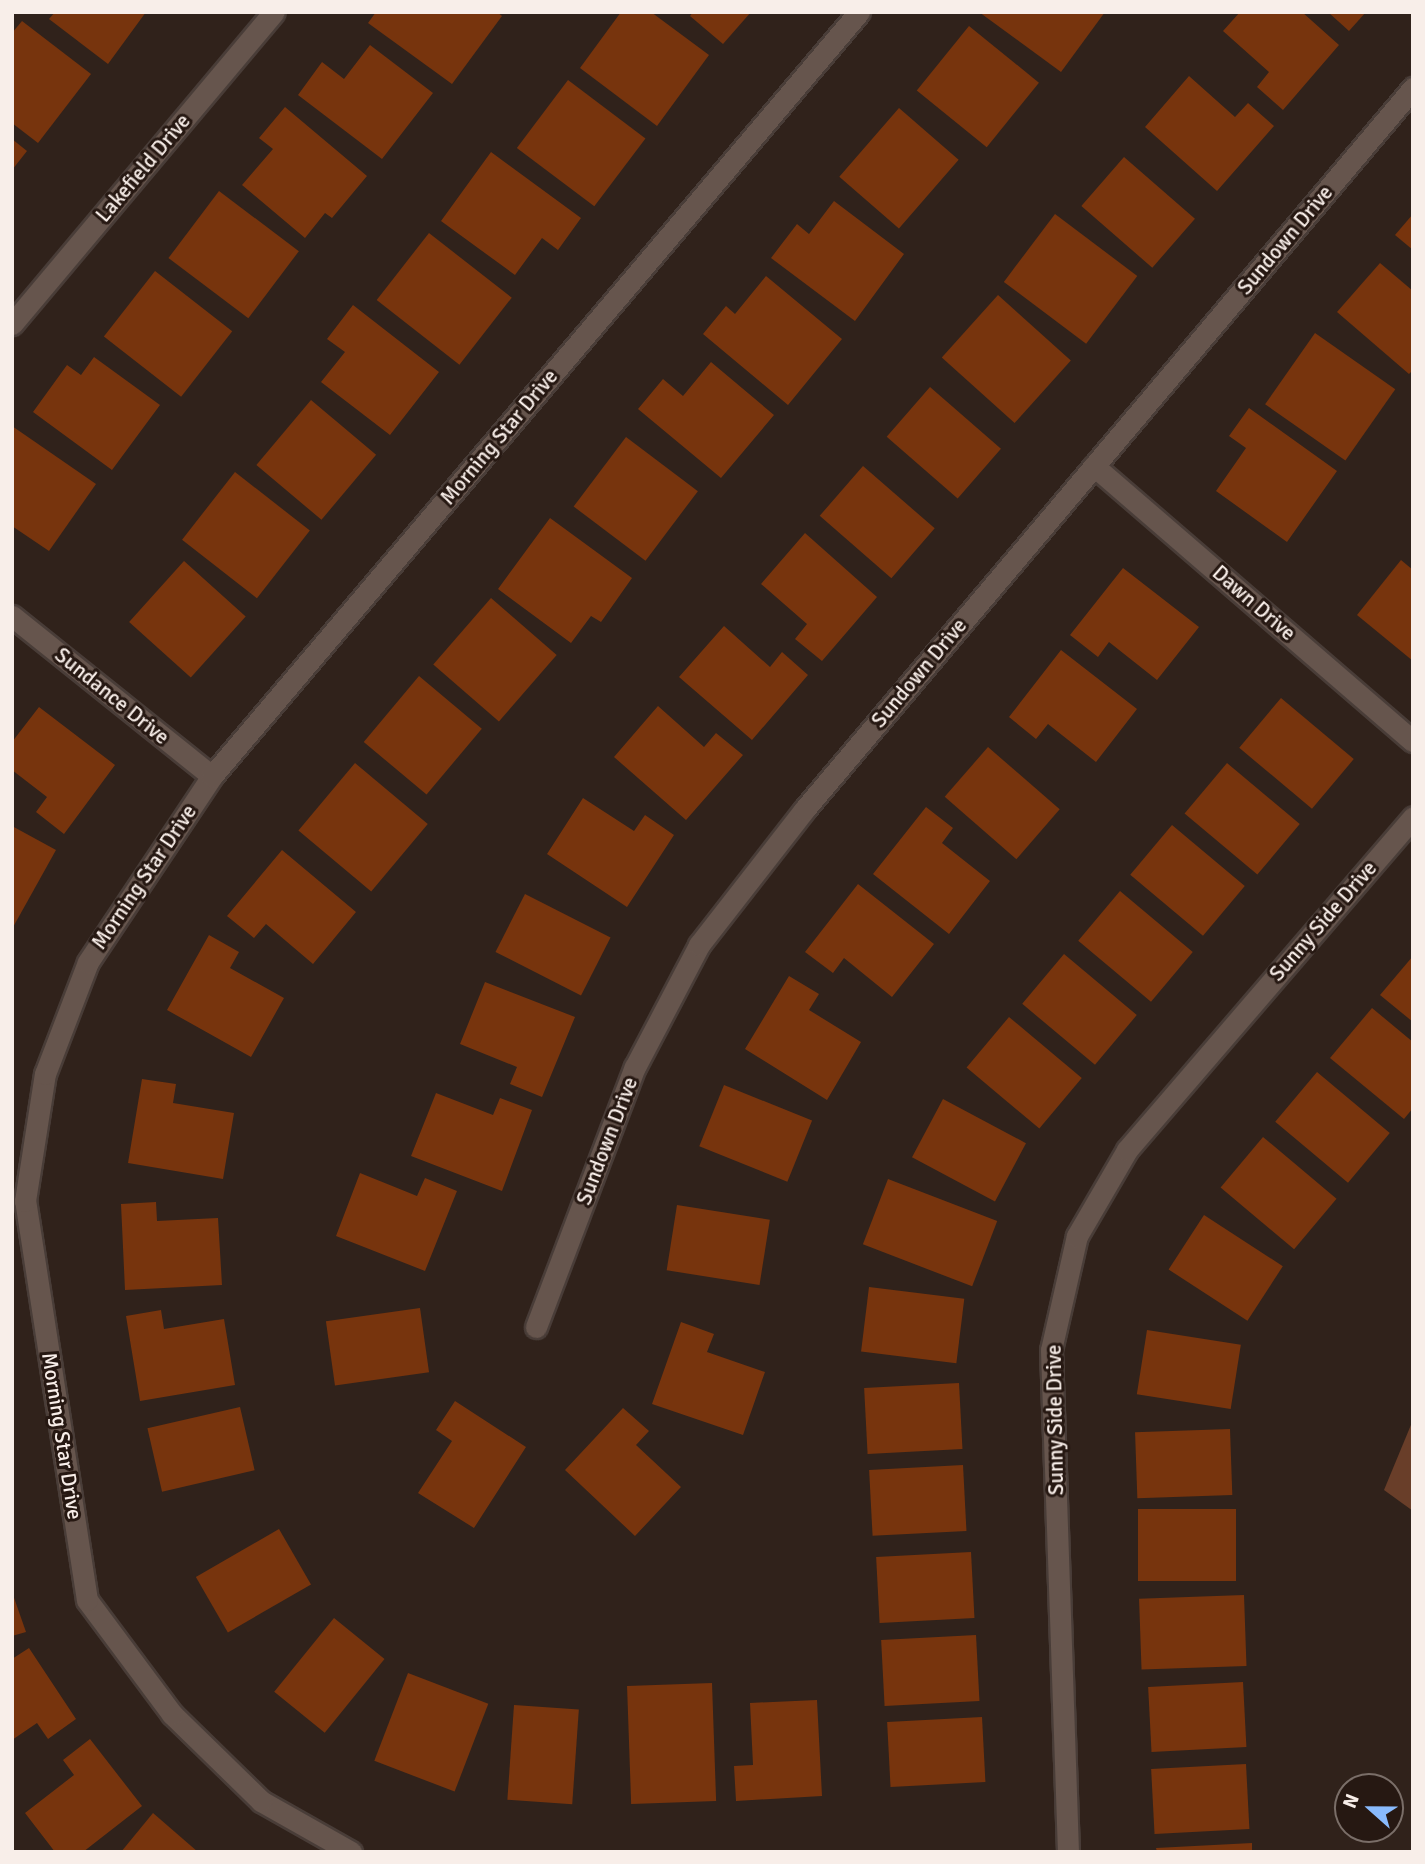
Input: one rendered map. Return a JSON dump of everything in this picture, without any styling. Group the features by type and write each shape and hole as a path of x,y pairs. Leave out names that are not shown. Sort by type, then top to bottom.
{"street":[{"name":"Lakefield Drive","path":"12,324 274,12"},
{"name":"Morning Star Drive","path":"351,1852 261,1801 172,1714 87,1600 25,1201 45,1074 88,962 212,776 859,12"},
{"name":"Sundown Drive","path":"536,1327 635,1067 699,945 804,810 1413,88"},
{"name":"Dawn Drive","path":"1094,466 1413,741"},
{"name":"Sundance Drive","path":"12,616 212,776"},
{"name":"Sunny Side Drive","path":"1068,1852 1051,1350 1077,1236 1127,1150 1413,817"}],"shaded area":[{"path":"1413,1420 1413,1511 1384,1490"}],"building":[{"path":"55,12 146,12 108,64 49,19"},
{"path":"376,12 497,12 502,16 452,84 368,23"},
{"path":"621,12 651,12 709,55 657,126 580,68"},
{"path":"693,12 751,12 723,44 690,16"},
{"path":"979,12 1105,12 1061,72"},
{"path":"1240,12 1302,12 1339,45 1283,110 1257,87 1269,72 1223,31"},
{"path":"1328,12 1366,12 1349,31"},
{"path":"22,21 91,74 38,143 12,123 12,33"},
{"path":"969,26 1039,83 987,147 917,91"},
{"path":"370,45 433,93 382,159 298,95 322,62 344,79"},
{"path":"1189,76 1235,117 1248,103 1274,126 1217,191 1145,127"},
{"path":"568,80 645,138 594,206 517,148"},
{"path":"285,107 367,176 332,218 325,213 305,238 242,185 273,149 259,138"},
{"path":"899,108 959,160 899,229 839,177"},
{"path":"12,139 27,151 12,170"},
{"path":"491,152 581,218 558,250 542,238 515,275 441,221"},
{"path":"1124,157 1195,219 1152,268 1081,206"},
{"path":"219,191 299,251 248,318 168,258"},
{"path":"834,201 904,254 855,321 771,258 797,224 809,234"},
{"path":"1055,214 1137,276 1086,344 1004,282"},
{"path":"1413,214 1413,250 1395,235"},
{"path":"429,233 512,298 459,365 377,300"},
{"path":"1380,263 1413,291 1413,370 1409,374 1337,312"},
{"path":"155,271 232,331 181,397 104,336"},
{"path":"766,276 842,339 788,405 703,334 726,306 735,314"},
{"path":"998,295 1071,361 1015,423 942,357"},
{"path":"353,305 439,372 390,435 321,382 345,352 327,339"},
{"path":"1315,333 1395,389 1345,460 1265,404"},
{"path":"94,357 160,405 112,470 33,412 67,365 81,375"},
{"path":"711,362 774,415 721,478 638,409 663,379 683,396"},
{"path":"930,387 1001,449 958,498 887,437"},
{"path":"311,400 376,455 321,520 256,465"},
{"path":"1249,408 1337,471 1287,542 1216,491 1246,448 1229,436"},
{"path":"12,426 96,484 49,551 12,526"},
{"path":"626,437 698,491 646,561 574,506"},
{"path":"863,466 935,528 891,578 820,516"},
{"path":"235,472 310,530 257,598 182,540"},
{"path":"550,518 632,578 601,622 591,616 571,643 498,589"},
{"path":"805,533 877,597 822,661 795,639 807,624 761,584"},
{"path":"1401,560 1413,570 1413,661 1357,615"},
{"path":"184,561 246,617 191,677 129,622"},
{"path":"1123,568 1199,627 1157,680 1109,642 1098,657 1070,635"},
{"path":"491,598 557,655 499,721 433,664"},
{"path":"724,626 770,667 782,652 808,675 752,740 679,677"},
{"path":"1061,650 1137,709 1096,762 1048,724 1036,739 1009,717"},
{"path":"419,676 482,729 427,795 364,742"},
{"path":"1281,698 1354,759 1312,809 1239,748"},
{"path":"658,706 704,747 716,733 743,755 686,820 614,757"},
{"path":"39,707 115,765 64,834 36,812 47,797 12,770 12,742"},
{"path":"988,747 1060,809 1016,859 945,797"},
{"path":"355,763 428,824 371,891 298,830"},
{"path":"1227,763 1300,824 1257,875 1185,814"},
{"path":"583,798 634,831 645,815 674,835 627,907 547,854"},
{"path":"926,807 953,828 942,843 990,881 949,934 873,874"},
{"path":"1172,825 1245,886 1203,936 1130,875"},
{"path":"12,826 56,850 12,929"},
{"path":"282,850 356,912 313,964 266,924 254,938 227,916"},
{"path":"858,884 934,944 892,997 844,958 833,973 805,952"},
{"path":"1120,891 1193,952 1151,1002 1078,941"},
{"path":"525,894 611,938 581,995 495,952"},
{"path":"209,935 239,952 230,968 284,998 251,1057 167,1010"},
{"path":"1064,954 1137,1015 1095,1065 1022,1004"},
{"path":"1413,956 1413,1022 1380,995"},
{"path":"789,976 819,994 809,1010 861,1042 827,1100 745,1049"},
{"path":"485,982 575,1017 542,1097 510,1084 517,1067 460,1044"},
{"path":"1372,1008 1413,1042 1413,1108 1404,1119 1330,1058"},
{"path":"1009,1017 1082,1078 1039,1129 967,1068"},
{"path":"1317,1072 1390,1133 1348,1183 1275,1122"},
{"path":"142,1079 176,1084 173,1103 234,1113 223,1179 128,1163"},
{"path":"724,1085 812,1121 787,1182 699,1146"},
{"path":"436,1093 493,1115 500,1098 532,1110 502,1191 411,1156"},
{"path":"943,1099 1026,1143 995,1201 912,1157"},
{"path":"1263,1137 1337,1199 1294,1249 1221,1188"},
{"path":"360,1173 417,1196 425,1178 457,1191 425,1271 336,1236"},
{"path":"888,1179 997,1221 972,1286 863,1244"},
{"path":"156,1202 157,1221 218,1218 222,1285 125,1290 121,1204"},
{"path":"677,1205 770,1220 760,1285 667,1270"},
{"path":"1204,1215 1283,1266 1247,1321 1169,1270"},
{"path":"869,1287 964,1299 956,1363 861,1352"},
{"path":"420,1308 429,1372 335,1386 326,1321"},
{"path":"161,1310 164,1329 224,1319 235,1385 140,1401 126,1316"},
{"path":"681,1322 714,1334 707,1352 765,1372 743,1435 652,1404"},
{"path":"1147,1330 1241,1345 1231,1409 1137,1394"},
{"path":"959,1383 962,1449 868,1454 864,1388"},
{"path":"455,1401 526,1447 474,1528 418,1493 452,1441 436,1430"},
{"path":"240,1407 255,1470 162,1492 147,1428"},
{"path":"623,1408 649,1431 636,1445 681,1487 635,1536 565,1470"},
{"path":"1230,1429 1232,1495 1137,1498 1135,1432"},
{"path":"963,1465 966,1531 873,1536 869,1470"},
{"path":"1138,1509 1236,1509 1236,1581 1138,1581"},
{"path":"279,1529 311,1584 228,1632 196,1577"},
{"path":"971,1552 974,1618 880,1623 876,1557"},
{"path":"12,1592 26,1632 12,1636"},
{"path":"1244,1595 1246,1666 1142,1670 1139,1599"},
{"path":"334,1618 385,1659 325,1733 274,1692"},
{"path":"976,1635 979,1701 885,1706 881,1640"},
{"path":"29,1648 76,1719 48,1739 37,1723 12,1740 12,1659"},
{"path":"408,1673 488,1704 455,1792 374,1761"},
{"path":"1243,1682 1246,1747 1152,1752 1148,1687"},
{"path":"712,1683 716,1801 631,1804 627,1686"},
{"path":"817,1700 822,1796 736,1801 734,1766 753,1765 750,1703"},
{"path":"514,1705 579,1710 572,1804 507,1800"},
{"path":"982,1717 985,1782 891,1787 887,1722"},
{"path":"90,1739 142,1806 83,1852 55,1852 25,1813 74,1775 63,1760"},
{"path":"1246,1764 1249,1829 1155,1834 1151,1769"},
{"path":"153,1813 198,1852 121,1852"},
{"path":"1252,1843 1252,1852 1157,1852 1156,1848"}]}
